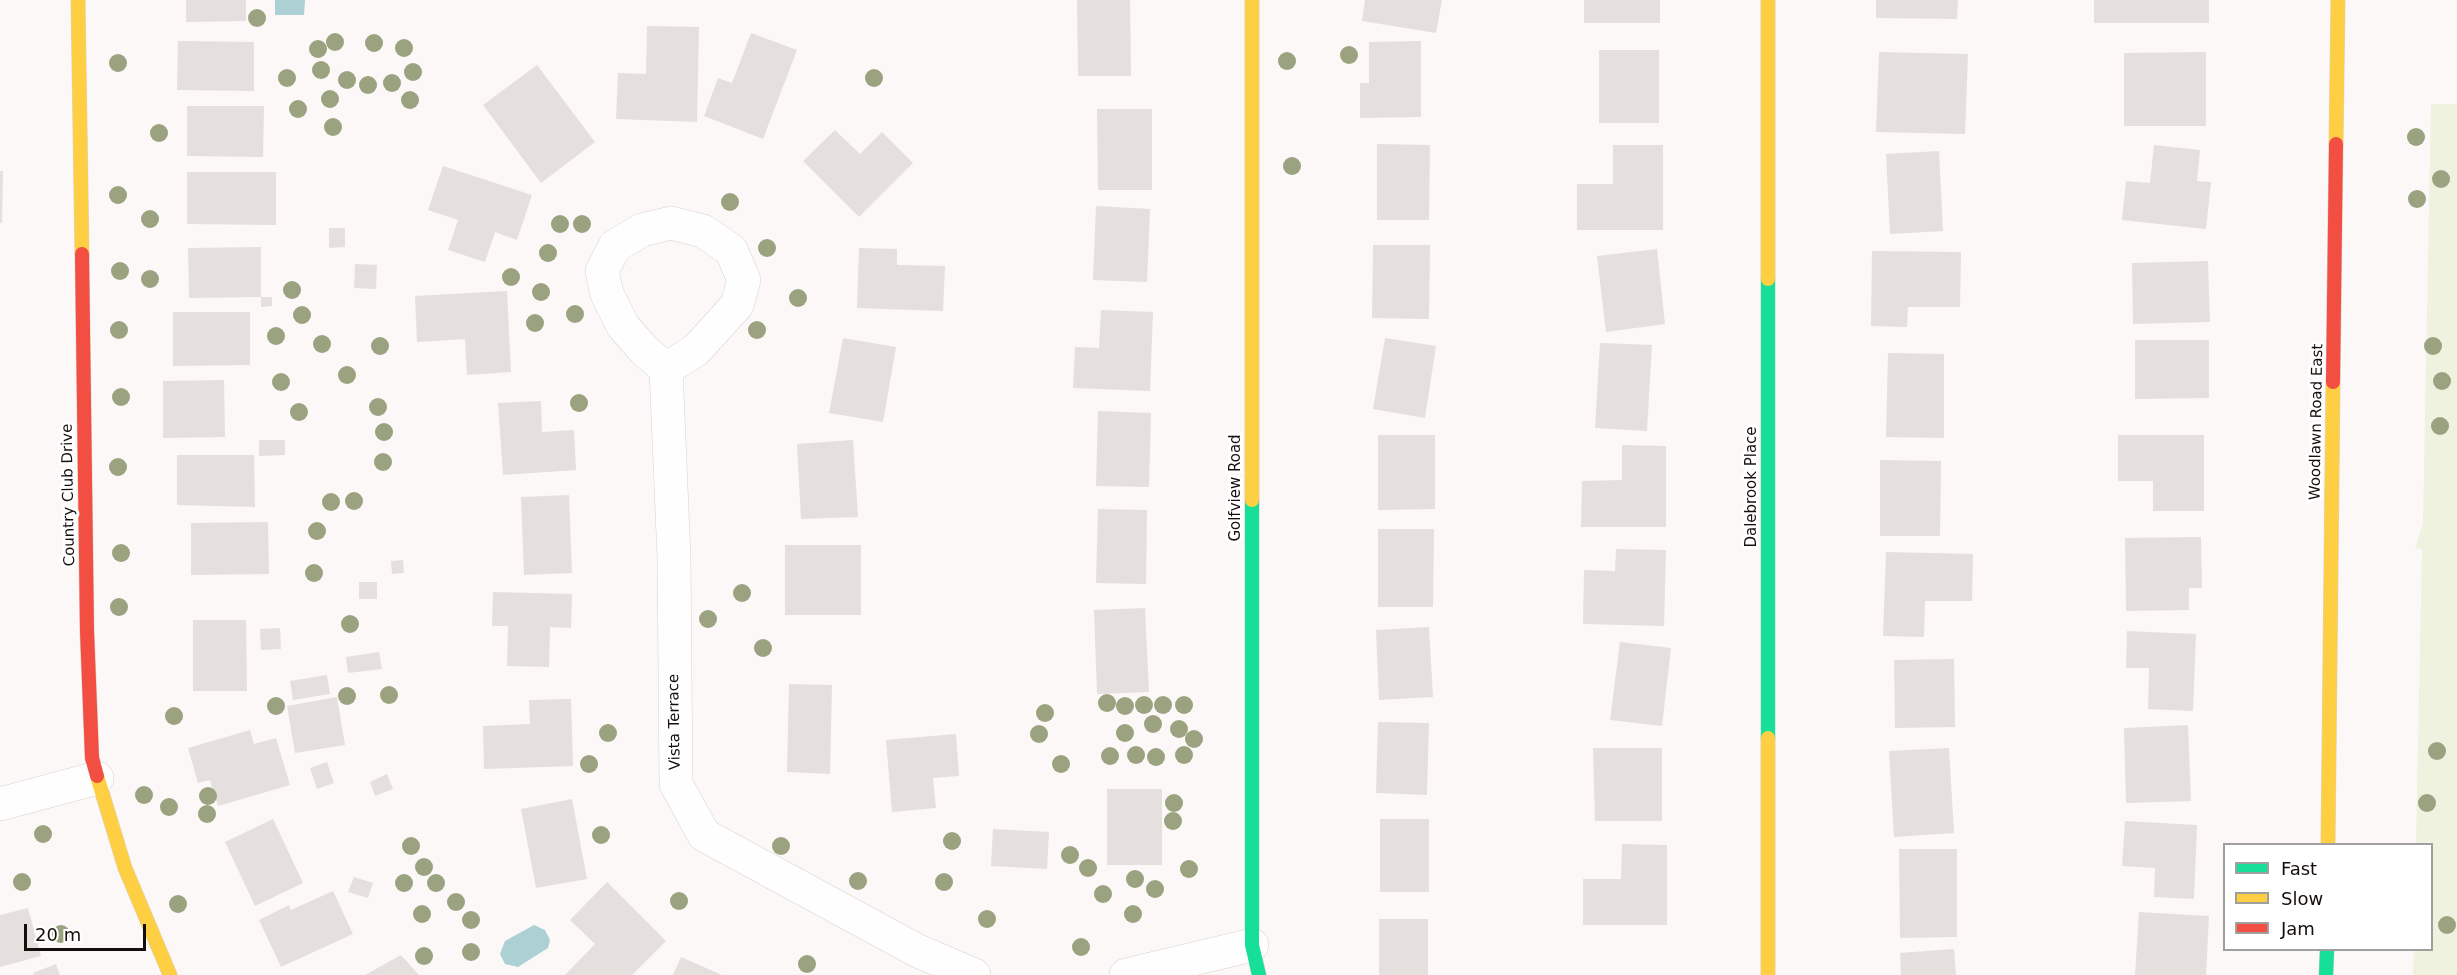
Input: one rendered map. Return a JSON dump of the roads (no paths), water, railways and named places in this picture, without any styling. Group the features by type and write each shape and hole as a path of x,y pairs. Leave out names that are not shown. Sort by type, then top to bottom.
{"street":[{"name":"Country Club Drive","path":"78,0 87,631 92,758 125,868 170,975"},
{"name":"Golfview Road","path":"1252,0 1255,960"},
{"name":"Dalebrook Place","path":"1768,0 1768,975"},
{"name":"Woodlawn Road East","path":"2328,843 2338,0"},
{"path":"671,223 703,231 731,250 744,280 737,305 696,350 666,369 644,350 623,326 607,294 602,271 615,246 642,230 671,223"},
{"name":"Vista Terrace","path":"666,369 674,558 676,784 704,835 918,951 974,975"},
{"path":"0,804 97,778"},
{"path":"2326,975 2327,951"},
{"path":"1126,975 1255,960"}],"water":[{"path":"275,0 305,0 304,15 275,15"},
{"path":"534,925 545,930 550,940 548,948 518,967 505,964 500,954 505,941"}]}
